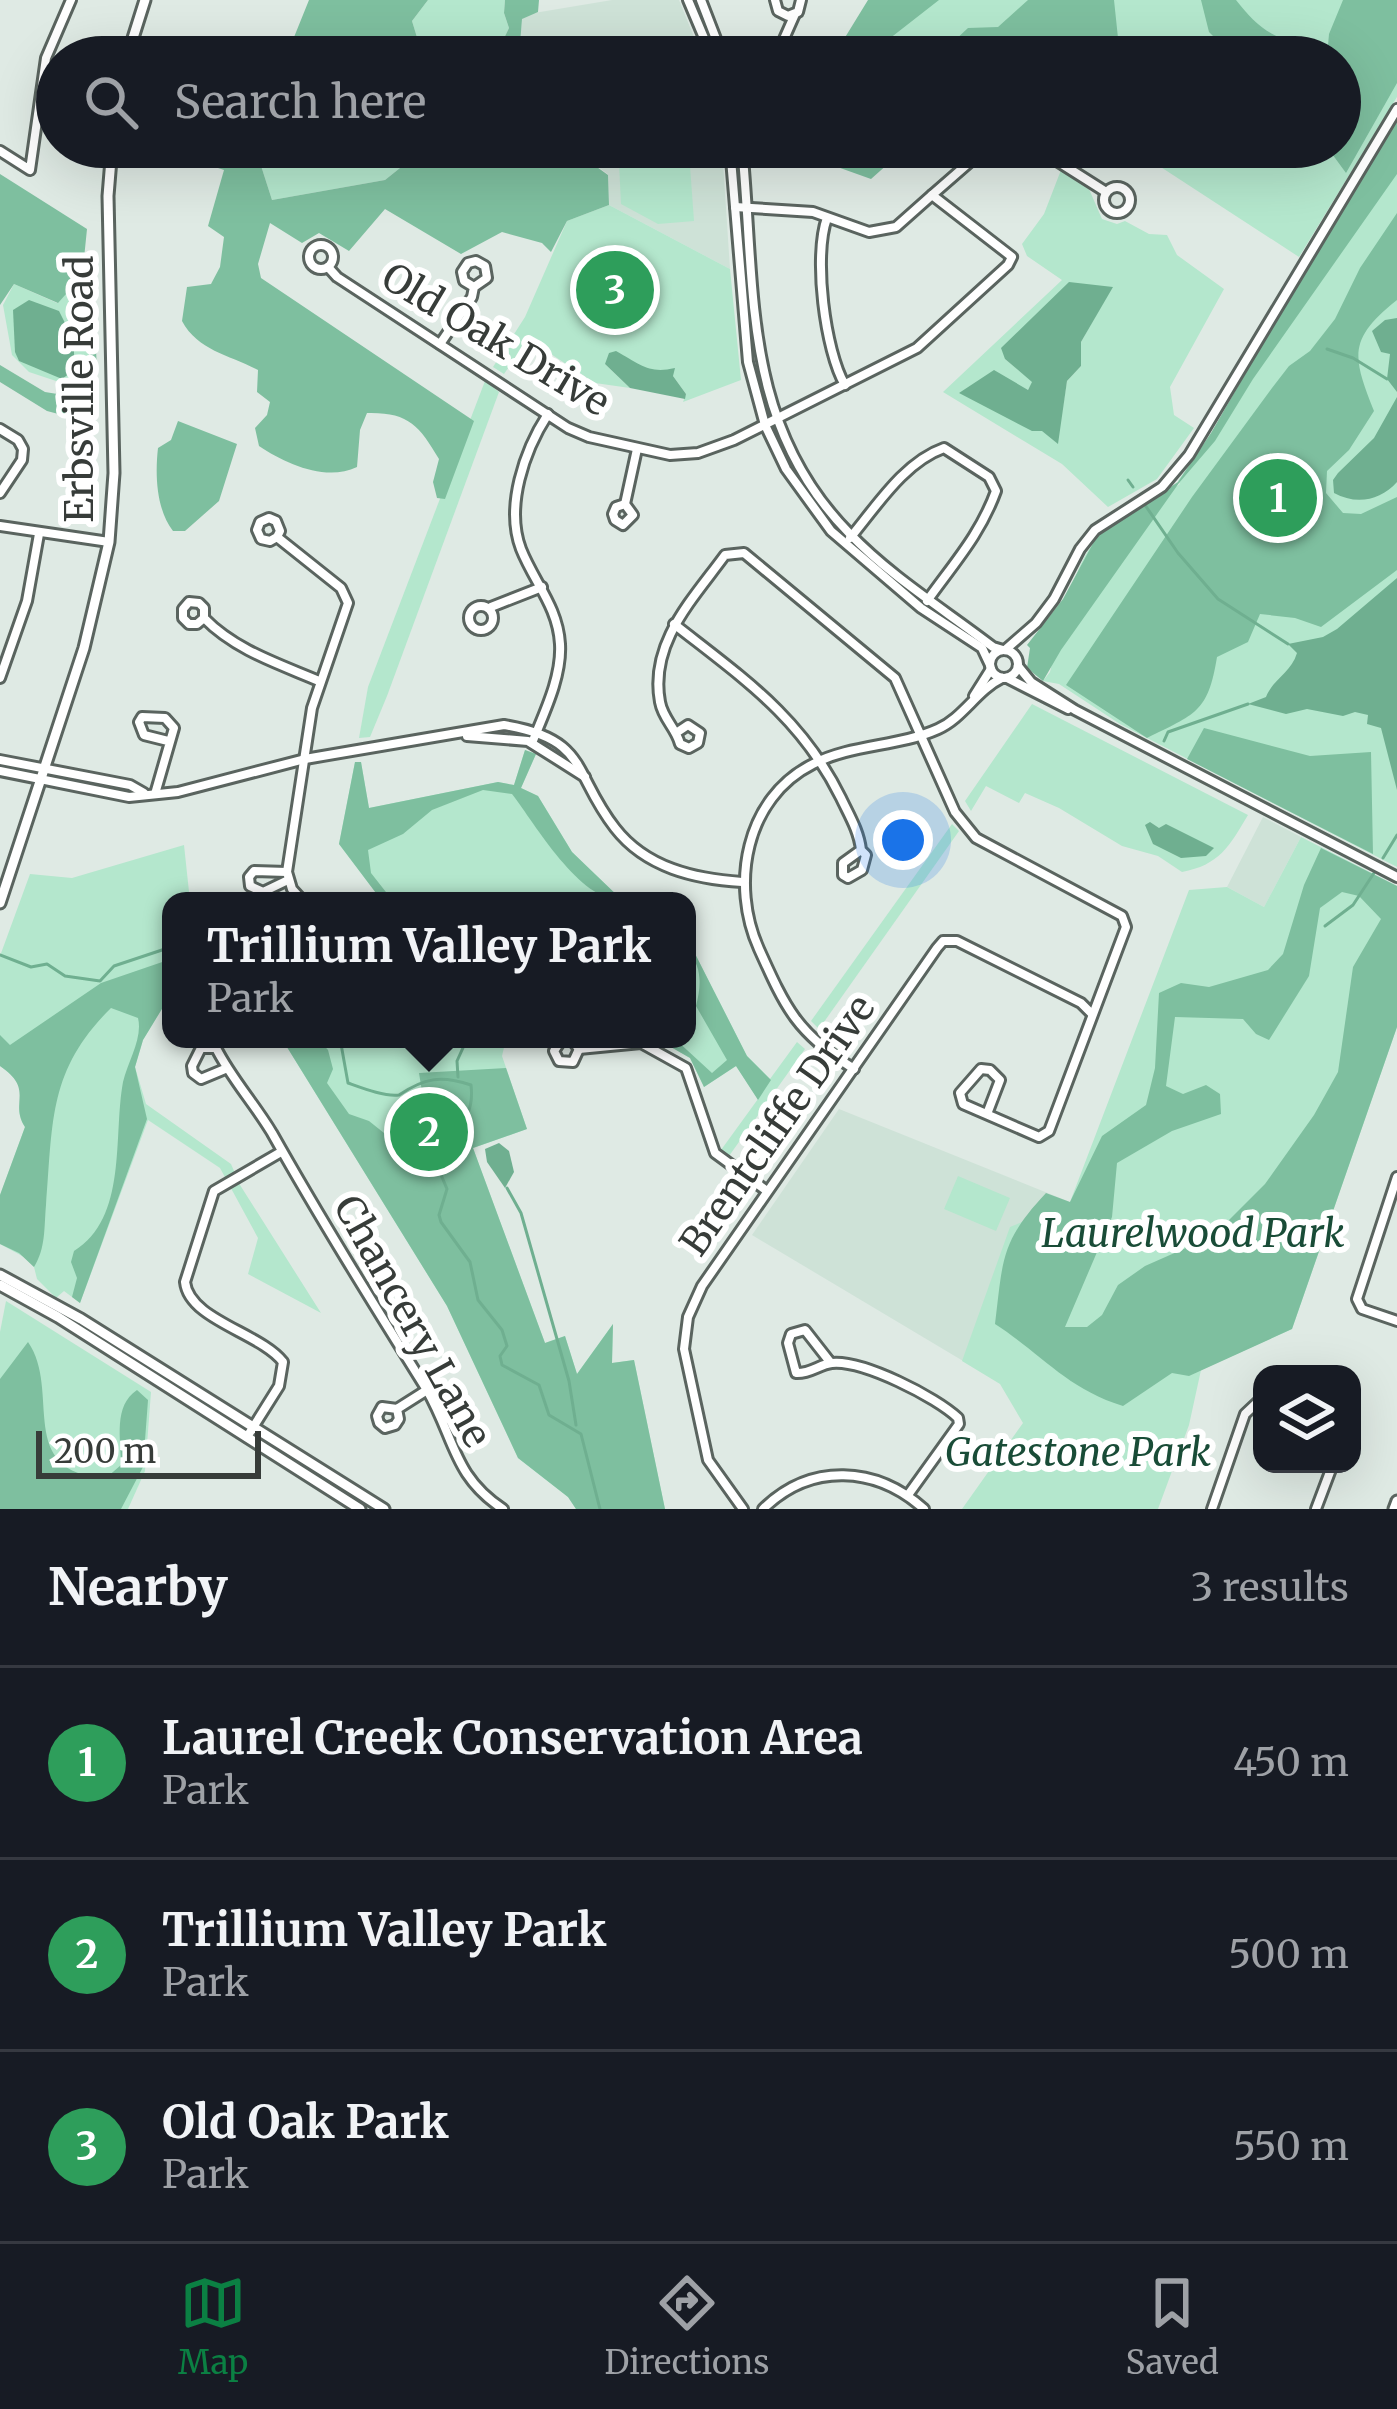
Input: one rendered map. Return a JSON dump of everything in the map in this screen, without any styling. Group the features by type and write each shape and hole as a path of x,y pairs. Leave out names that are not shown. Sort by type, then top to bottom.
{"main road":[{"path":"134,36 145,0"},
{"name":"Erbsville Road","path":"0,903 93,620 109,542 114,473 110,168"},
{"path":"0,1275 46,1298 360,1509"},
{"path":"0,1285 384,1509"}],"street":[{"path":"56,36 71,0"},
{"path":"688,0 703,36"},
{"path":"701,0 716,36"},
{"path":"775,0 783,15 795,14"},
{"path":"785,36 802,0"},
{"path":"971,702 992,656 1036,622 1062,589 1080,549 1095,530 1162,487 1189,455 1397,109"},
{"path":"0,151 30,170 36,128"},
{"path":"732,168 748,362 765,425 817,516 993,647 1004,650 1031,682 1397,877"},
{"path":"744,168 757,344 776,420 802,474 848,540 921,608 986,652 990,667 1004,678 1076,710"},
{"path":"735,207 812,212 869,232 887,231 963,168"},
{"path":"1068,168 1106,192"},
{"name":"Old Oak Drive","path":"328,267 548,415 589,437 670,455 698,453 776,420 917,348 1012,257 932,195"},
{"path":"827,218 822,249 829,343 845,386"},
{"path":"440,344 472,297 474,286"},
{"path":"532,743 560,668 561,648 552,608 522,551 515,512 520,478 548,415"},
{"path":"0,429 23,449 22,460 0,493"},
{"path":"848,540 889,490 931,453 944,448 989,477 996,490 987,517 969,548 921,608"},
{"path":"625,504 638,449"},
{"path":"0,526 109,542"},
{"path":"0,678 28,601 39,535"},
{"path":"277,537 346,596 348,608 319,681 288,876 297,892"},
{"path":"679,731 665,718 659,700 663,644 725,555 744,553 888,670 902,689 955,812 976,838 1122,916 1126,927 1046,1135 1039,1137 963,1105 958,1098 981,1069 990,1070 1000,1080 986,1114"},
{"path":"491,607 542,587"},
{"path":"204,618 247,649 319,681"},
{"path":"854,1069 820,1047 792,1018 747,920 742,882 750,842 770,802 789,781 819,761 921,735 951,722 1004,678 1036,622"},
{"path":"674,625 788,716 819,761 860,838 861,850"},
{"path":"150,794 174,728 171,722 142,717 144,735 168,742"},
{"path":"0,771 130,785 150,794 192,789 305,759 504,725 537,731 561,744 577,759 617,832 650,859 686,874 742,882"},
{"path":"462,735 532,743 586,778"},
{"path":"0,760 44,776"},
{"name":"Brentcliffe Drive","path":"743,1509 708,1460 684,1349 688,1317 702,1286 937,948 950,939 1081,1003 1092,1014"},
{"path":"201,1048 192,1066 201,1079 225,1069 216,1048"},
{"path":"555,1048 559,1061 573,1062 579,1049 596,1048"},
{"path":"653,1048 686,1068 715,1153 767,1191"},
{"name":"Chancery Lane","path":"225,1069 236,1078 427,1390 466,1478 503,1509"},
{"path":"250,1432 279,1386 283,1362 195,1305 185,1282 214,1191 281,1152"},
{"path":"1397,1177 1393,1204 1357,1300 1362,1309 1397,1321"},
{"path":"830,1362 805,1330 791,1334 788,1343 796,1373 830,1362 863,1369 905,1385 958,1418 959,1424 908,1495"},
{"path":"397,1409 427,1390"},
{"path":"1212,1509 1245,1414 1253,1406"},
{"path":"1316,1509 1330,1473"},
{"path":"764,1509 799,1484 856,1474 880,1479 924,1509"}],"shaded area":[{"path":"309,0 428,0 412,21 417,36 294,36"},
{"path":"505,0 539,0 538,12 522,19 521,36 505,36 509,28"},
{"path":"612,0 679,0 694,36 521,36 522,19 528,14"},
{"path":"868,0 939,0 893,36 846,36"},
{"path":"1028,0 1114,0 1118,36 959,36 968,28 998,27"},
{"path":"1201,0 1236,0 1277,36 1213,36"},
{"path":"1343,0 1397,0 1397,83 1361,147 1361,36 1329,34"},
{"path":"1397,121 1397,174 1215,441 1179,483 1043,681 1027,668 1027,645 1063,599 1097,536 1178,482"},
{"path":"218,168 262,168 272,200 385,180 400,168 598,168 608,175 609,205 567,221 551,252 542,243 502,232 461,254 385,209 349,251 319,233 302,243 270,223 258,264 261,278 474,421 445,499 437,498 433,482 439,459 418,429 393,415 367,413 360,430 357,467 345,471 306,469 259,446 255,428 267,415 270,402 257,392 258,370 206,346 182,321 187,287 211,284 220,267 224,237 208,226 224,170"},
{"path":"599,168 723,168 730,269 609,205 608,174"},
{"path":"840,168 883,168 871,179"},
{"path":"0,174 87,229 81,288 94,299 97,373 92,371 88,330 78,322 75,298 66,294 58,303 14,284 0,305"},
{"path":"1397,213 1397,300 1370,326 1359,350 1361,376 1374,411 1349,450 1327,471 1326,493 1343,513 1361,514 1397,497 1397,570 1321,627 1260,614 1248,642 1217,657 1209,690 1197,710 1147,738 1066,685 1192,497 1272,388 1335,319 1360,268"},
{"path":"1069,282 1113,287 1081,342 1081,366 1067,381 1058,444 1042,431 1032,431 959,393 994,370 1028,390 1032,382 1005,359 1001,348"},
{"path":"29,300 59,311 74,341 74,370 62,379 19,361 15,352 13,310"},
{"path":"1397,318 1397,392 1387,379 1390,354 1381,352 1372,331 1385,320"},
{"path":"616,351 651,369 675,368 673,376 685,399 630,388 605,364 609,353"},
{"path":"0,365 45,392 76,397 81,420 47,411 0,382"},
{"path":"1397,397 1397,482 1367,499 1334,493 1333,480 1374,438"},
{"path":"178,421 237,444 219,501 185,531 173,531 167,522 157,480 158,448 171,440"},
{"path":"1397,578 1397,790 1381,728 1367,724 1368,715 1307,709 1286,714 1248,704 1266,697 1291,666 1297,653 1288,644 1337,629"},
{"path":"1204,728 1310,756 1371,752 1373,854 1187,759"},
{"path":"525,750 536,754 521,788 538,796 572,852 614,892 596,892 575,875 512,794 483,790 432,810 403,834 368,850 371,873 386,892 375,892 339,844 355,762 361,762 369,808 498,782 514,785"},
{"path":"1263,817 1301,837 1264,907 1227,887"},
{"path":"1150,822 1159,828 1166,824 1214,848 1206,856 1181,858 1153,844 1145,825"},
{"path":"1321,848 1397,886 1397,1027 1292,1329 1189,1376 1172,1373 1123,1406 1103,1399 995,1324 1006,1253 1020,1225 1046,1193 1070,1202 1102,1136 1146,1105 1155,1068 1159,993 1181,983 1209,987 1268,970 1283,954","holes":["1342,892 1359,896 1381,919 1353,967 1338,1072 1314,1115 1265,1184 1213,1236 1145,1266 1118,1285 1102,1315 1087,1327 1065,1327 1112,1217 1117,1163 1172,1131 1221,1114 1220,1094 1206,1085 1183,1094 1166,1086 1175,1017 1243,1019 1269,1040 1309,976 1320,908"]},
{"path":"696,956 747,1056 771,1080 758,1100 736,1066 704,1087 690,1058 673,1048 685,1048 712,1073 727,1060 696,1006"},
{"path":"162,962 162,1009 143,1040 135,1067 147,1119 80,1303 72,1297 77,1278 71,1262 74,1251 103,1218 111,1197 123,1082 137,1042 138,1018 111,1008 75,1053 65,1076 53,1123 43,1245 34,1267 0,1244 0,1195 25,1127 19,1089 0,1066 0,1035 10,1045 101,983"},
{"path":"288,1048 326,1048 333,1069 327,1083 349,1114 411,1147 429,1135 419,1073 506,1068 527,1129 473,1148 545,1343 565,1336 577,1374 613,1324 612,1363 634,1360 665,1509 576,1509 568,1497 518,1458 447,1306"},
{"path":"839,1109 1070,1202 1000,1383 752,1235"},
{"path":"499,1143 509,1151 514,1172 505,1188 487,1162 485,1149"},
{"path":"28,1342 42,1383 50,1446 60,1462 78,1473 106,1478 121,1465 124,1405 137,1390 148,1400 143,1467 121,1509 0,1509 0,1379"}],"green space":[{"path":"428,0 505,0 509,28 505,36 417,36 412,21"},
{"path":"903,0 1397,0 1397,97 1361,156 1361,36 892,36 920,12"},
{"path":"1397,129 1397,867 1120,724 1059,684 1043,681 1050,672 1068,600 1089,549 1099,535 1180,484"},
{"path":"262,168 400,168 385,180 272,200"},
{"path":"619,168 690,168 694,221 658,224 621,204"},
{"path":"1162,168 1354,168 1299,257"},
{"path":"1061,170 1089,189 1102,219 1167,235 1177,255 1224,289 1170,387 1174,415 1194,428 1157,479 1108,507 1062,464 943,392 1062,280 1027,256 1022,244 1044,214","holes":["1112,287 1081,342 1081,366 1067,381 1057,443 994,371 1027,391 1033,382 1005,359"]},
{"path":"609,205 730,269 741,380 683,402 686,394 673,376 605,364 630,388 595,383 528,339 504,374 493,367 525,317 567,221"},
{"path":"14,284 57,303 66,293 76,298 78,322 88,330 90,382 62,383 29,372 12,355 3,305"},
{"path":"485,381 499,392 387,696 370,737 359,738 368,687"},
{"path":"1032,704 1248,815 1222,853 1182,872 1158,856 1122,846 1025,793 1019,803 986,786 971,811 965,801"},
{"path":"525,750 536,754 521,788 538,796 572,852 614,892 375,892 339,844 355,762 361,762 369,808 498,782 514,785"},
{"path":"952,824 959,831 819,1029 811,1021"},
{"name":"Laurelwood Park","path":"1301,837 1397,886 1397,1027 1292,1329 1201,1370 1189,1425 1158,1509 962,1509 1023,1423 1000,1384 962,1361 1010,1227 1070,1202 1189,890 1227,887 1264,907"},
{"path":"184,845 189,892 162,892 162,1009 143,1040 135,1067 146,1104 231,1164 321,1313 248,1274 258,1238 220,1168 148,1120 80,1303 64,1291 56,1298 24,1257 0,1244 0,1195 25,1127 18,1083 0,1066 0,956 30,874 72,878"},
{"path":"696,956 747,1056 770,1079 797,1042 805,1049 729,1156 721,1150 758,1099 736,1066 704,1087 690,1058 673,1048 696,1048"},
{"path":"288,1048 504,1048 502,1056 527,1129 473,1148 545,1343 565,1336 577,1374 613,1324 612,1363 634,1360 665,1509 576,1509 568,1497 518,1458 447,1306"},
{"path":"958,1176 1010,1198 996,1231 944,1209"},
{"path":"6,1301 151,1392 145,1471 128,1509 0,1509 0,1332"}],"waterway":[{"path":"1327,349 1387,379"},
{"path":"1128,480 1133,487"},
{"path":"1145,505 1218,599 1288,644"},
{"path":"1164,741 1168,732 1248,704"},
{"path":"1383,858 1397,835"},
{"path":"1325,926 1353,905 1374,873"},
{"path":"0,955 31,967 47,964 65,976 100,981 114,966 162,950"},
{"path":"342,1048 348,1083 367,1090 399,1095 442,1079 471,1085 469,1110 434,1158 447,1189 441,1222 470,1262 478,1300 502,1330 507,1346 500,1356 502,1365 539,1385 549,1415 581,1434 600,1509"},
{"path":"458,1077 457,1061 463,1048"},
{"path":"507,1188 521,1213 569,1381 576,1425"}],"place":[{"name":"Old Oak Park","path":"615,290"},
{"name":"Laurel Creek Conservation Area","path":"1278,498"},
{"name":"Trillium Valley Park","path":"429,1132"}],"park label":[{"name":"Gatestone Park","path":"1078,1452"}]}
